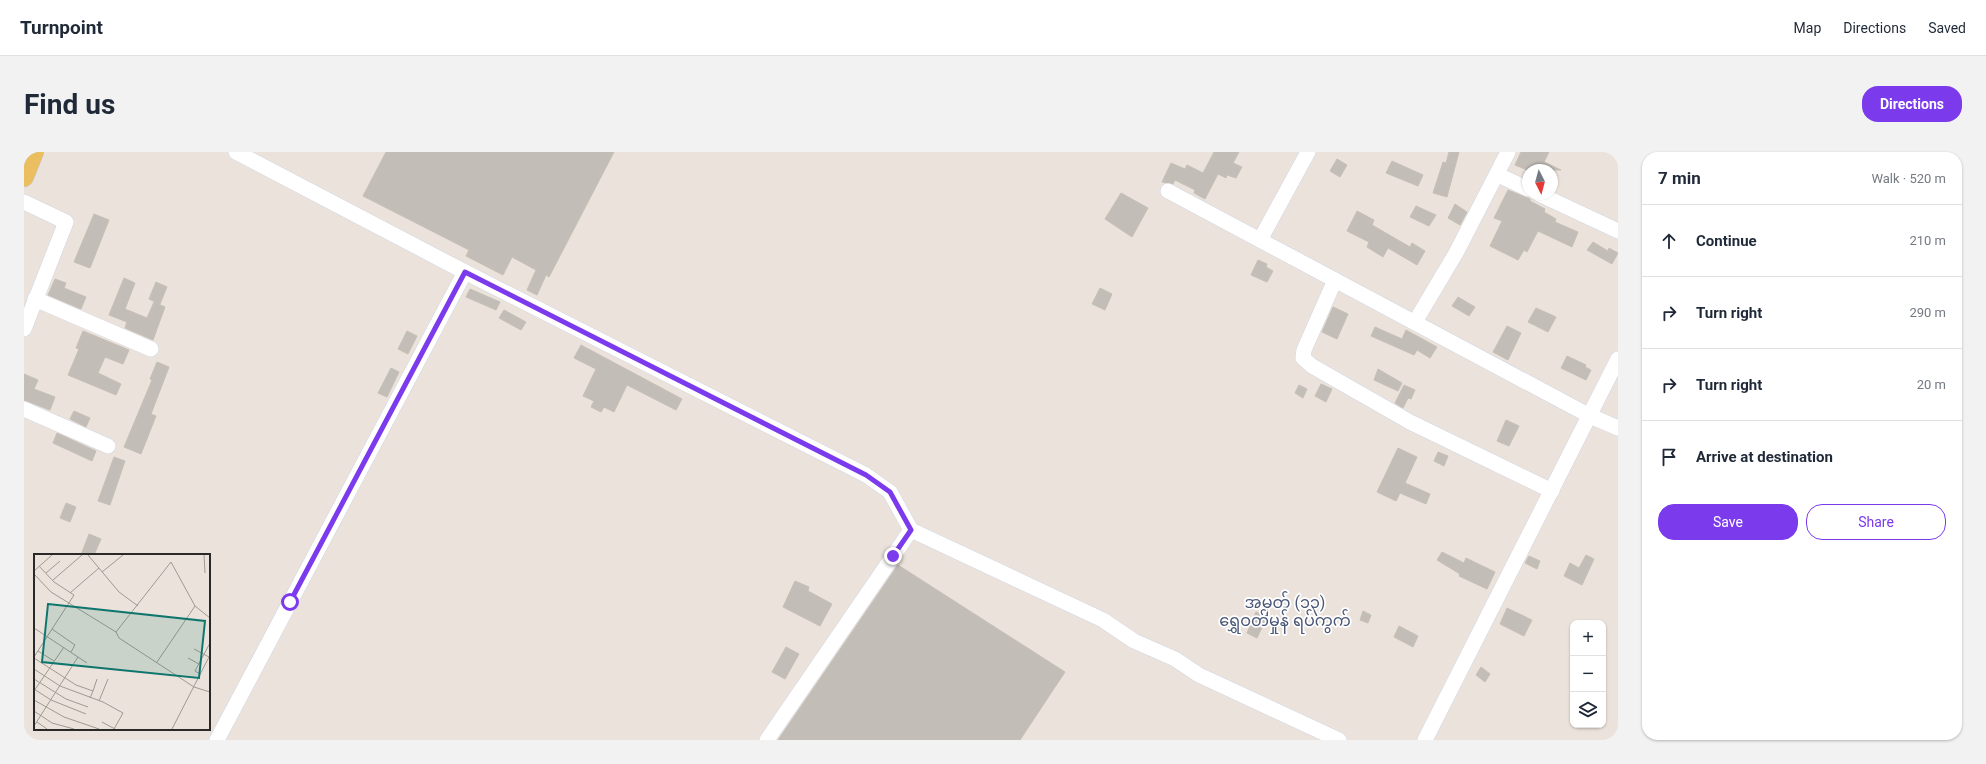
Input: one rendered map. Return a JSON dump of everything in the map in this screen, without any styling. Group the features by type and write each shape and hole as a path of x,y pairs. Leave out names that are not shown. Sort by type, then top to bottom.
{"main road":[{"path":"24,177 34,152"}],"street":[{"path":"236,152 465,272 866,475 890,492 911,530 1103,620 1134,641 1175,659 1199,675 1339,740"},
{"path":"1260,240 1308,152"},
{"path":"1414,322 1456,253 1498,175 1508,152"},
{"path":"1498,175 1522,186"},
{"path":"1168,190 1590,416 1618,428"},
{"path":"1552,200 1618,231"},
{"path":"24,202 66,222 24,329"},
{"path":"217,740 465,272"},
{"path":"1335,280 1304,350 1303,358 1312,366 1410,422 1552,491"},
{"path":"35,299 151,349"},
{"path":"1425,740 1618,359"},
{"path":"24,409 108,446"},
{"path":"767,740 911,530"}],"building":[{"path":"386,152 614,152 549,277 546,275 537,295 527,290 536,270 512,257 503,275 466,256 469,250 363,196"},
{"path":"1214,152 1239,152 1233,163 1242,167 1236,178 1227,175 1226,178 1218,174 1205,199 1194,193 1195,190 1175,180 1173,184 1162,182 1171,163 1185,169 1187,165 1203,173"},
{"path":"1449,152 1459,152 1447,197 1433,193 1443,162 1446,163"},
{"path":"1521,152 1549,152 1544,162 1548,164 1522,164 1522,168 1515,165"},
{"path":"1337,159 1347,165 1340,177 1330,171"},
{"path":"1392,161 1423,175 1418,186 1386,173"},
{"path":"1508,190 1522,196 1522,200 1530,200 1545,209 1544,212 1556,219 1555,222 1578,232 1572,247 1538,231 1527,252 1524,250 1518,260 1490,246 1502,221 1494,218"},
{"path":"1121,193 1148,208 1132,237 1105,219"},
{"path":"1455,204 1467,212 1460,225 1448,218"},
{"path":"1416,206 1436,215 1429,226 1410,217"},
{"path":"1357,211 1374,220 1372,225 1410,247 1412,243 1425,251 1417,265 1388,248 1383,257 1367,247 1369,242 1347,231"},
{"path":"94,214 109,220 90,268 74,262"},
{"path":"1593,242 1608,251 1609,248 1618,253 1612,264 1587,250"},
{"path":"1258,260 1267,264 1266,267 1273,271 1267,282 1251,275"},
{"path":"124,278 135,283 125,309 147,318 154,302 165,307 153,340 125,328 127,322 109,315"},
{"path":"55,279 66,283 64,288 86,297 81,309 48,295"},
{"path":"156,282 167,287 160,304 149,299"},
{"path":"1100,288 1112,294 1105,310 1092,304"},
{"path":"470,289 500,302 496,310 466,297"},
{"path":"1458,297 1475,307 1469,316 1452,306"},
{"path":"1333,307 1348,314 1337,339 1322,332"},
{"path":"1536,308 1556,317 1548,332 1528,322"},
{"path":"504,310 526,322 521,330 499,318"},
{"path":"1507,326 1521,333 1508,360 1493,352"},
{"path":"1375,327 1402,339 1406,330 1437,347 1430,358 1417,350 1414,355 1371,336"},
{"path":"83,331 129,350 123,364 105,357 98,373 121,384 116,395 68,375 79,349 76,348"},
{"path":"407,331 417,336 408,354 398,349"},
{"path":"581,345 682,399 676,410 627,385 614,412 604,407 601,412 591,407 594,401 583,396 596,369 574,358"},
{"path":"1567,356 1586,365 1585,367 1591,370 1586,380 1561,368"},
{"path":"157,362 169,367 151,414 156,416 141,454 124,447 152,380 150,379"},
{"path":"391,368 399,372 387,397 378,393"},
{"path":"1378,369 1402,383 1398,391 1374,380"},
{"path":"24,374 38,380 34,389 55,397 50,410 24,400"},
{"path":"1321,384 1332,389 1326,402 1315,396"},
{"path":"1299,385 1307,389 1303,398 1295,393"},
{"path":"1404,385 1415,390 1411,399 1408,398 1403,408 1395,403"},
{"path":"74,411 90,418 86,427 70,419"},
{"path":"1506,420 1519,426 1509,446 1497,441"},
{"path":"57,433 96,451 92,461 53,443"},
{"path":"1398,448 1417,457 1405,483 1430,494 1426,504 1400,493 1396,501 1377,492"},
{"path":"1438,452 1448,456 1444,466 1434,461"},
{"path":"114,457 125,461 110,505 98,501"},
{"path":"66,503 76,507 70,522 60,518"},
{"path":"89,534 101,539 94,554 81,554"},
{"path":"1442,552 1464,563 1466,558 1495,572 1487,589 1459,576 1460,574 1437,560"},
{"path":"1586,555 1594,559 1582,585 1564,576 1570,563 1579,568"},
{"path":"1529,556 1540,561 1537,569 1525,563"},
{"path":"898,565 1065,672 1020,740 778,740"},
{"path":"795,581 809,587 808,591 832,604 820,626 783,607"},
{"path":"1507,608 1532,620 1524,636 1500,624"},
{"path":"1363,611 1371,615 1368,623 1360,620"},
{"path":"1256,612 1267,617 1257,638 1247,633"},
{"path":"1399,626 1418,636 1413,647 1394,637"},
{"path":"786,647 799,654 785,679 772,672"},
{"path":"1481,667 1490,674 1485,682 1476,675"}],"district":[{"name":"အမှတ် (၁၃) ရွှေဝတ်မှုန် ရပ်ကွက်","path":"1285,611"}],"route":[{"path":"290,602 465,272 866,475 890,492 911,530 893,556"}]}
